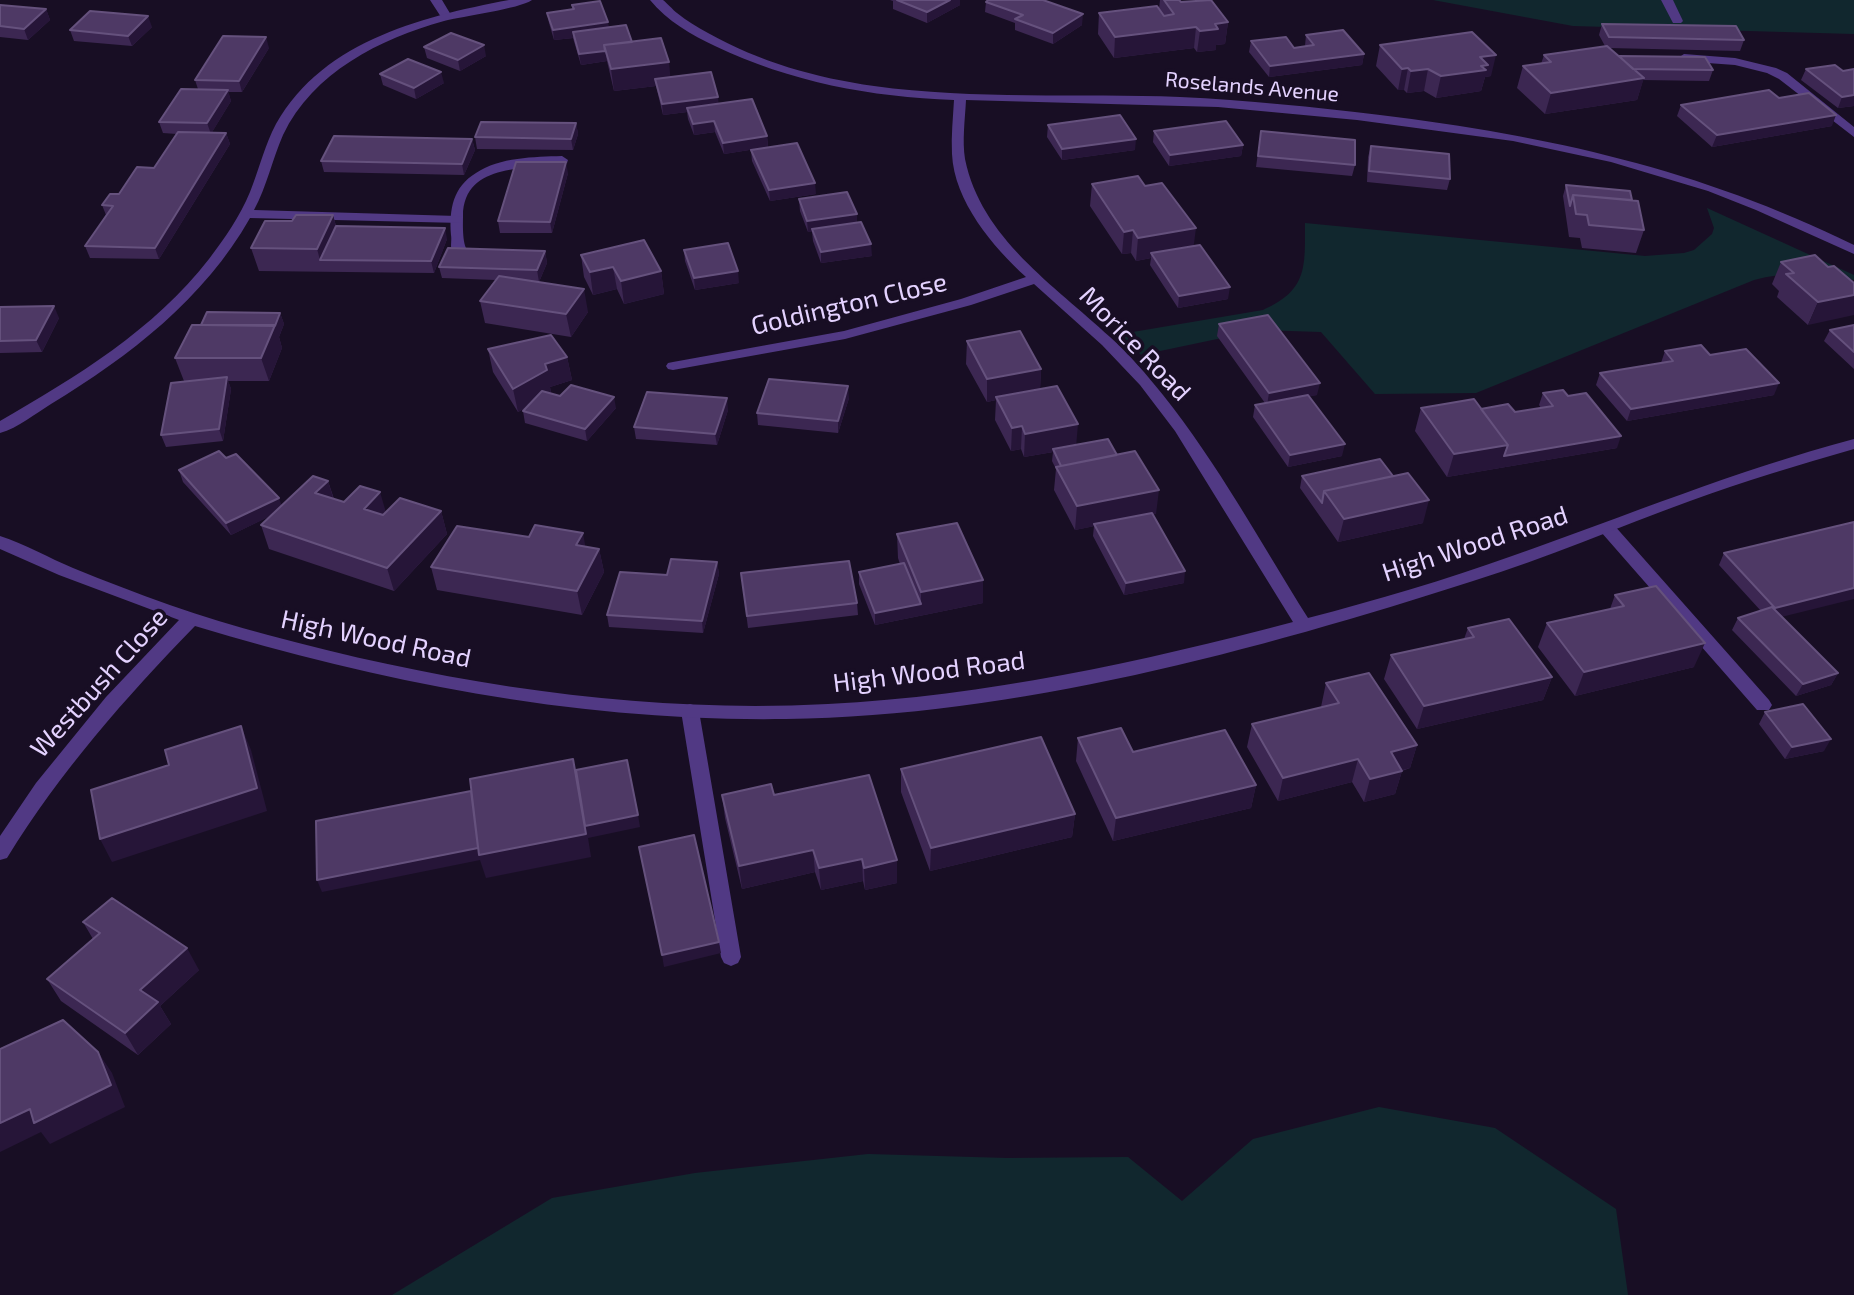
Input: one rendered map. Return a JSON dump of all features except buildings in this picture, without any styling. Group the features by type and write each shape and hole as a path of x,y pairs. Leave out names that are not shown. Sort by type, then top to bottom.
{"street":[{"path":"436,0 445,15"},
{"path":"0,428 67,387 162,317 206,272 245,214 282,126 311,86 341,60 378,38 445,15 526,0"},
{"name":"Roselands Avenue","path":"656,0 671,15 711,40 767,66 867,88 960,95 1221,103 1467,131 1623,160 1673,174 1852,246"},
{"path":"1667,0 1677,21"},
{"path":"1668,58 1721,59 1771,70 1783,76 1854,133"},
{"name":"Morice Road","path":"960,95 958,156 966,186 983,218 1010,255 1107,342 1145,382 1181,428 1304,625"},
{"path":"488,261 460,255 457,220 462,196 477,178 488,171 514,162 562,160"},
{"path":"245,214 457,220"},
{"name":"Goldington Close","path":"673,366 845,335 966,302 1034,279"},
{"name":"High Wood Road","path":"0,542 107,590 191,619 288,648 463,686 572,701 690,711 810,712 943,700 1060,681 1179,656 1304,625 1465,578 1607,528 1682,498 1854,444"},
{"path":"1607,528 1763,705"},
{"name":"Westbush Close","path":"0,852 6,833 69,750 191,619"},
{"path":"690,711 731,957"}],"shaded area":[{"path":"1433,0 1854,0 1854,34 1573,26"},
{"path":"1707,208 1854,275 1854,280 1804,274 1754,280 1476,393 1375,394 1321,332 1260,330 1141,355 1121,334 1263,310 1278,302 1289,294 1301,276 1305,252 1305,223 1645,256 1694,250 1712,234 1714,228"},
{"path":"1379,1107 1495,1128 1616,1209 1628,1295 392,1295 552,1198 695,1173 868,1154 1007,1158 1128,1157 1182,1201 1253,1139"}]}
